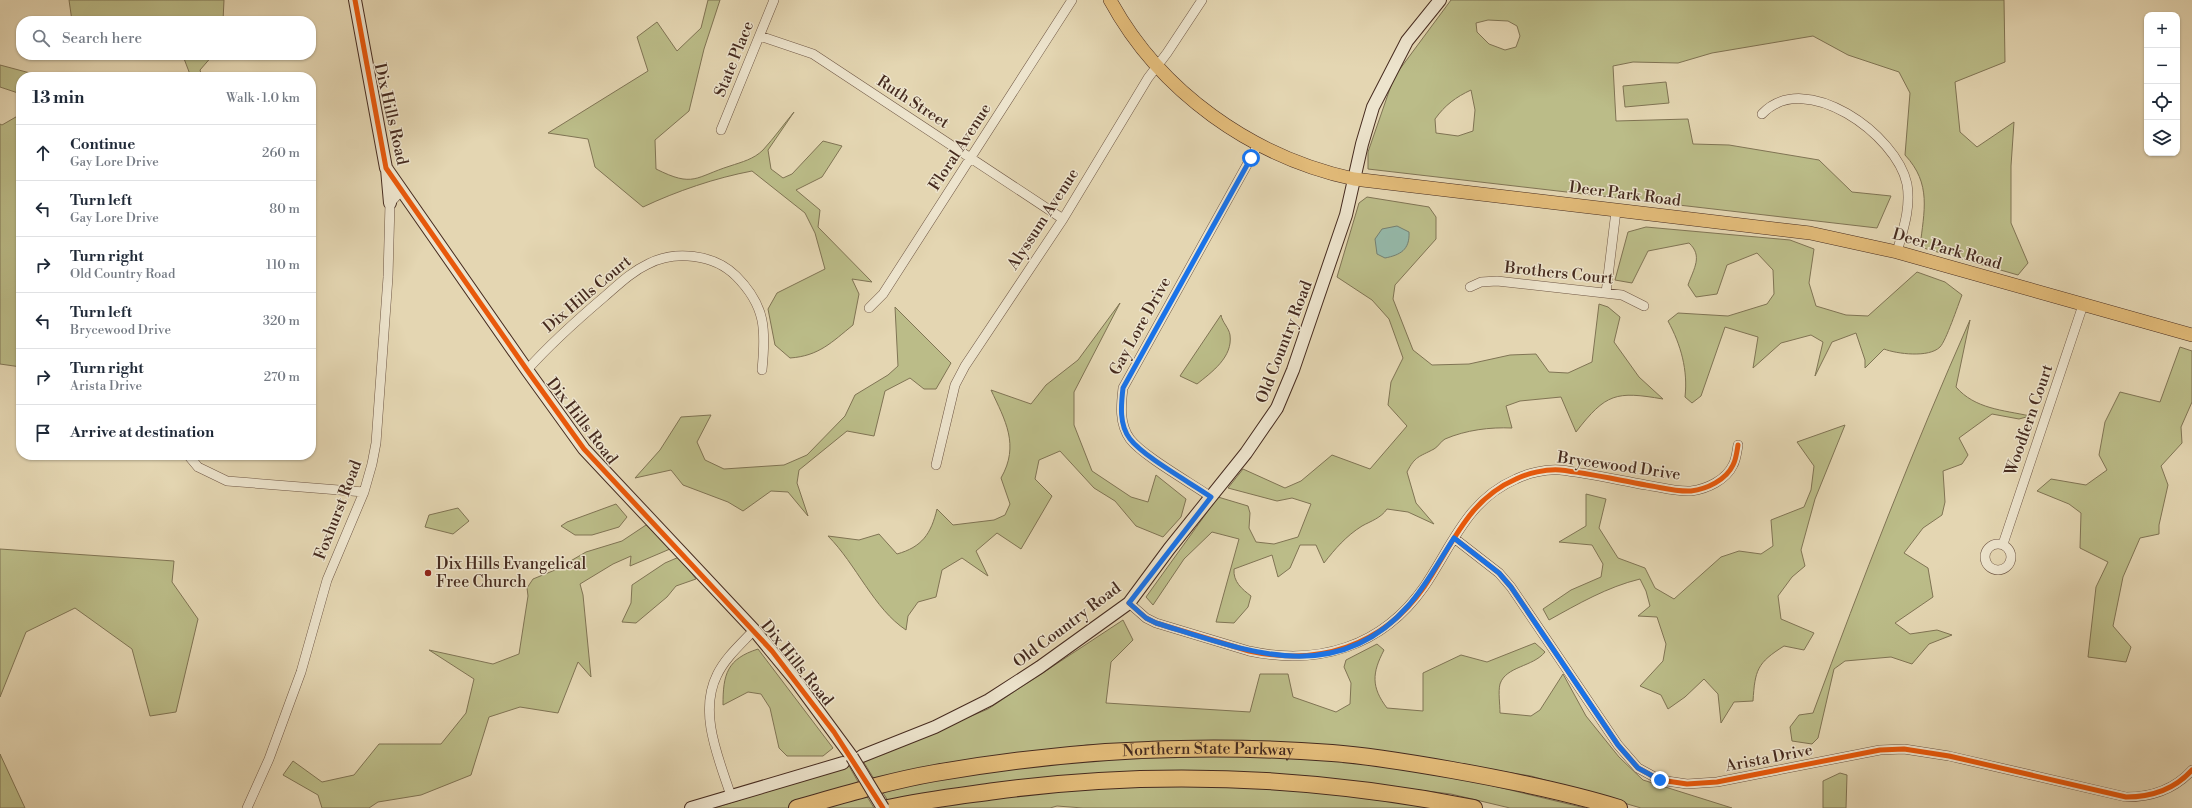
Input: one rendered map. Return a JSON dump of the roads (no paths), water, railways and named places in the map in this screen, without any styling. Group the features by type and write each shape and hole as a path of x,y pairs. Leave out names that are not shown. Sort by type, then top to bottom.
{"highway":[{"name":"Northern State Parkway","path":"797,808 933,773 1020,760 1129,750 1202,748 1333,753 1396,761 1505,779 1619,808"},
{"name":"Northern State Parkway","path":"888,808 1060,782 1183,777 1237,778 1332,785 1426,798 1474,808"}],"main road":[{"name":"Dix Hills Road","path":"355,0 386,168 527,370 595,461 754,630 796,680 834,732 883,808"},
{"name":"Deer Park Road","path":"1110,0 1128,30 1157,67 1198,105 1258,145 1287,159 1354,179 1810,233 1897,252 2192,335"},
{"name":"Old Country Road","path":"862,756 935,727 989,700 1029,675 1129,603 1246,454 1277,408 1293,370 1346,215 1366,126 1381,91 1407,41 1440,0"},
{"path":"386,168 390,203"},
{"path":"691,808 843,763"}],"street":[{"name":"State Place","path":"721,130 774,0"},
{"name":"Floral Avenue","path":"870,308 883,294 1072,0"},
{"name":"Alyssum Avenue","path":"936,465 955,385 965,366 1063,219 1148,78 1202,0"},
{"name":"Ruth Street","path":"760,36 813,54 1063,219"},
{"path":"1762,114 1769,106 1782,100 1796,97 1812,99 1839,108 1884,144 1898,162 1907,185 1908,215 1897,252"},
{"name":"Gay Lore Drive","path":"1211,497 1143,451 1130,439 1123,424 1121,407 1123,388 1258,145"},
{"path":"390,203 402,190"},
{"name":"Foxhurst Road","path":"247,808 269,759 302,672 332,566 364,492 376,443 388,277 390,203"},
{"path":"1606,293 1616,211"},
{"name":"Dix Hills Court","path":"527,370 555,338 632,273 649,263 667,257 687,256 703,258 720,264 732,272 754,297 763,323 765,338 762,370"},
{"name":"Brothers Court","path":"1470,288 1481,282 1497,281 1622,295 1644,306"},
{"name":"Woodfern Court","path":"2003,544 2083,305"},
{"name":"Brycewood Drive","path":"1129,603 1146,618 1156,623 1249,651 1288,656 1326,654 1345,649 1366,640 1407,607 1423,588 1454,538 1482,500 1497,488 1517,478 1538,472 1558,470 1672,490 1691,491 1709,486 1724,477 1734,465 1738,445"},
{"path":"192,460 198,467 227,481 364,492"},
{"name":"Arista Drive","path":"1454,538 1499,573 1511,587 1618,745 1638,768 1660,780 1687,784 1717,782 1880,750 1904,749 1949,756 2126,796 2141,796 2159,793 2172,786 2192,770"},
{"path":"731,796 712,734 709,704 711,689 717,674 726,661 754,630"}],"place":[{"name":"Dix Hills Evangelical Free Church","path":"428,573"}]}
